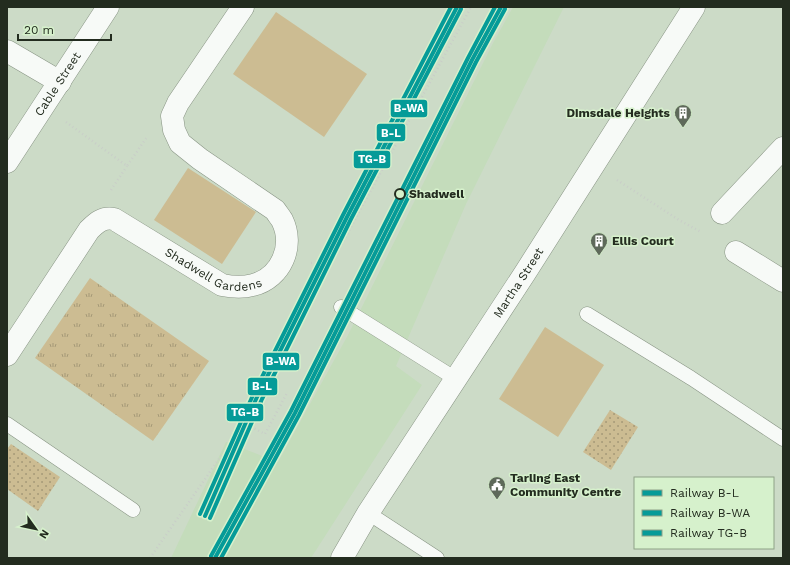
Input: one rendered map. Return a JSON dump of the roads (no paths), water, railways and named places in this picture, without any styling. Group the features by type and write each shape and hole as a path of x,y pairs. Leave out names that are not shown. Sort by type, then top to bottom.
{"street":[{"name":"Cable Street","path":"7,162 108,7"},
{"name":"Shadwell Gardens","path":"7,355 89,230 98,221 107,218 114,219 222,285 238,287 253,285 267,280 276,272 282,262 286,249 286,234 282,220 275,210 200,159 180,143 174,130 172,116 178,103 244,7"},
{"name":"Martha Street","path":"342,558 368,513 594,165 694,7"},
{"path":"7,51 60,82"},
{"path":"722,213 783,148"},
{"path":"736,252 783,281"}],"lane":[{"path":"342,307 456,379"},
{"path":"587,314 692,378 783,439"},
{"path":"7,424 133,510"},
{"path":"368,513 437,558"}],"rail line":[{"name":"TG-B","path":"200,514 253,395 343,215 451,7"},
{"name":"B-L","path":"205,516 257,397 347,217 457,7"},
{"name":"TG-B","path":"211,556 291,411 495,7"},
{"name":"B-L","path":"215,558 295,413 472,60 501,7"},
{"name":"B-WA","path":"210,518 262,399 351,219 461,9"},
{"name":"B-WA","path":"221,558 299,415 476,62 505,9"}],"place":[{"name":"Dimsdale Heights","path":"683,128"},
{"name":"Shadwell","path":"400,194"},
{"name":"Ellis Court","path":"599,256"},
{"name":"Tarling East Community Centre","path":"497,500"}]}
